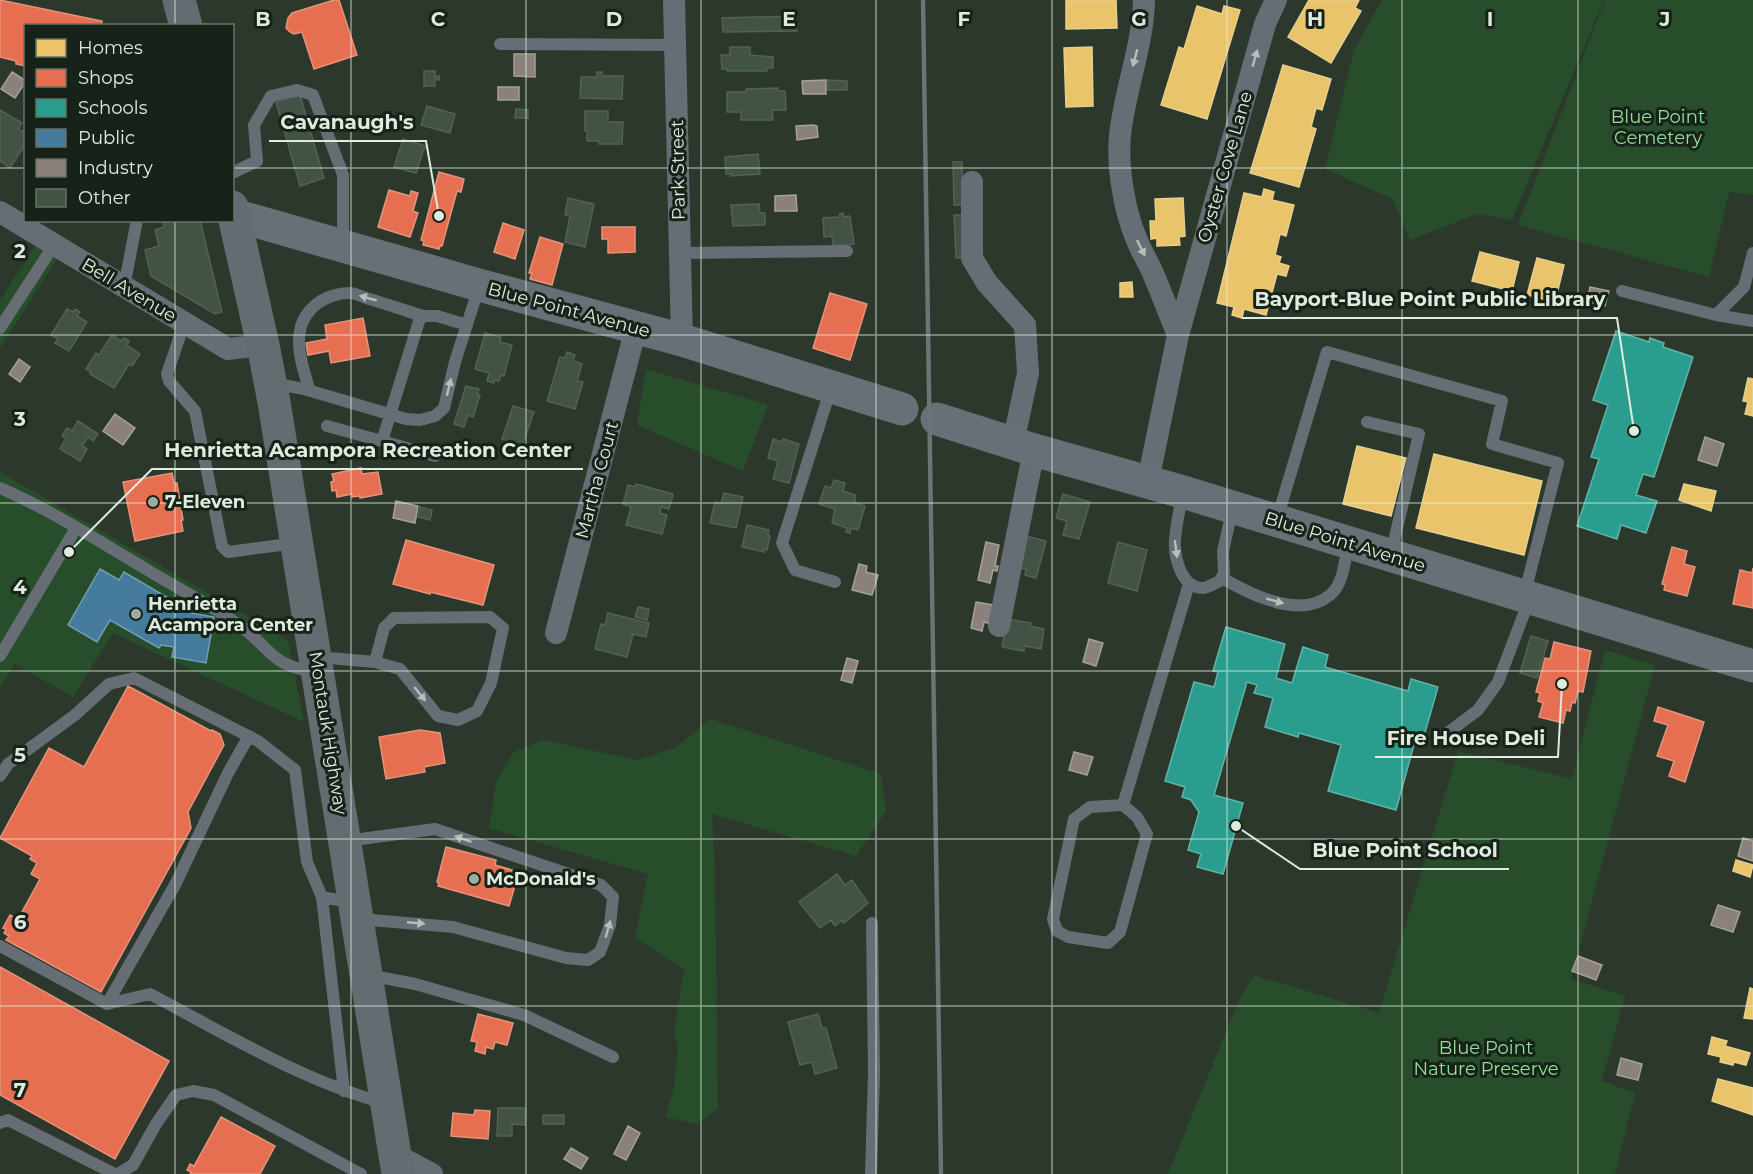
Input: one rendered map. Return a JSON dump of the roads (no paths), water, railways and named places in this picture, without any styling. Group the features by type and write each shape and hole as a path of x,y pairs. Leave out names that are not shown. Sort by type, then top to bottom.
{"main road":[{"path":"179,0 185,24"},
{"name":"Montauk Highway","path":"234,215 270,383 397,1164"}],"street":[{"name":"Park Street","path":"674,0 682,340"},
{"path":"1144,0 1139,44 1125,96 1120,137 1120,164 1124,193 1135,237 1178,334"},
{"name":"Oyster Cove Lane","path":"1148,481 1178,334 1265,24 1276,0"},
{"path":"972,182 972,258 987,283 1025,325 1028,373 1024,446 999,626"},
{"name":"Blue Point Avenue","path":"234,211 343,246 682,340 902,409"},
{"name":"Bell Avenue","path":"0,212 228,349 263,345"},
{"name":"Martha Court","path":"556,633 636,328"},
{"name":"Blue Point Avenue","path":"937,420 1148,481 1753,666"},
{"path":"397,1164 432,1174"}],"lane":[{"path":"500,44 675,45"},
{"path":"234,172 257,160 254,125 271,96 297,90 313,95 343,175 343,246"},
{"path":"124,287 137,222"},
{"path":"0,328 54,244"},
{"path":"680,254 847,251"},
{"path":"1716,315 1744,287 1753,253"},
{"path":"270,383 310,391 390,415 420,420 435,416 444,408 479,285"},
{"path":"1622,291 1716,315 1753,321"},
{"path":"310,391 298,334 301,323 310,309 321,300 349,293 423,316 437,316 467,325"},
{"path":"382,441 419,321 423,316"},
{"path":"183,324 167,374 169,381 195,411 222,546 228,552 297,543"},
{"path":"1276,520 1327,352 1502,401 1492,444 1558,463 1527,597 1498,682 1478,710 1442,737"},
{"path":"832,387 782,543 795,570 835,582"},
{"path":"1367,422 1419,434 1390,555"},
{"path":"327,426 435,456"},
{"path":"0,488 21,497 76,528 241,626 276,659 295,669 317,664 375,662 400,669 438,716 458,720 477,711 491,683 504,628 490,617 394,618 384,627 375,662"},
{"path":"1183,492 1175,547 1184,577 1189,585 1203,588 1222,578 1224,573 1223,551 1233,507"},
{"path":"0,656 76,528"},
{"path":"1222,578 1248,594 1284,604 1312,605 1331,595 1342,575 1348,543"},
{"path":"1123,805 1189,585"},
{"path":"0,776 8,764 75,715 109,684 134,678 258,741 295,770 307,862 322,897 344,1091"},
{"path":"107,1004 176,883 228,773 249,736"},
{"path":"1123,805 1137,817 1147,834 1120,933 1108,943 1068,937 1056,931 1053,919 1074,819 1090,807 1123,805"},
{"path":"322,897 338,900 356,909 453,927 566,958 588,960 600,952 610,925 613,897 601,885 435,829 345,841"},
{"path":"871,1174 874,1073 872,923"},
{"path":"0,946 107,1004 150,994 300,1072 344,1091 388,1104"},
{"path":"367,975 415,984 524,1015 614,1057"},
{"path":"0,1123 8,1120 117,1174 133,1165 156,1124 176,1095 193,1092 214,1095 361,1174"}],"railway":[{"path":"923,0 941,1174"}],"place":[{"name":"Cavanaugh's","path":"439,216"},
{"name":"Bayport-Blue Point Public Library","path":"1634,431"},
{"name":"7-Eleven","path":"153,502"},
{"name":"Henrietta Acampora Recreation Center","path":"69,552"},
{"name":"Henrietta Acampora Center","path":"136,614"},
{"name":"Fire House Deli","path":"1562,684"},
{"name":"Blue Point School","path":"1236,826"},
{"name":"McDonald's","path":"474,879"}],"park label":[{"name":"Blue Point Cemetery","path":"1658,127"},
{"name":"Blue Point Nature Preserve","path":"1486,1058"}]}
